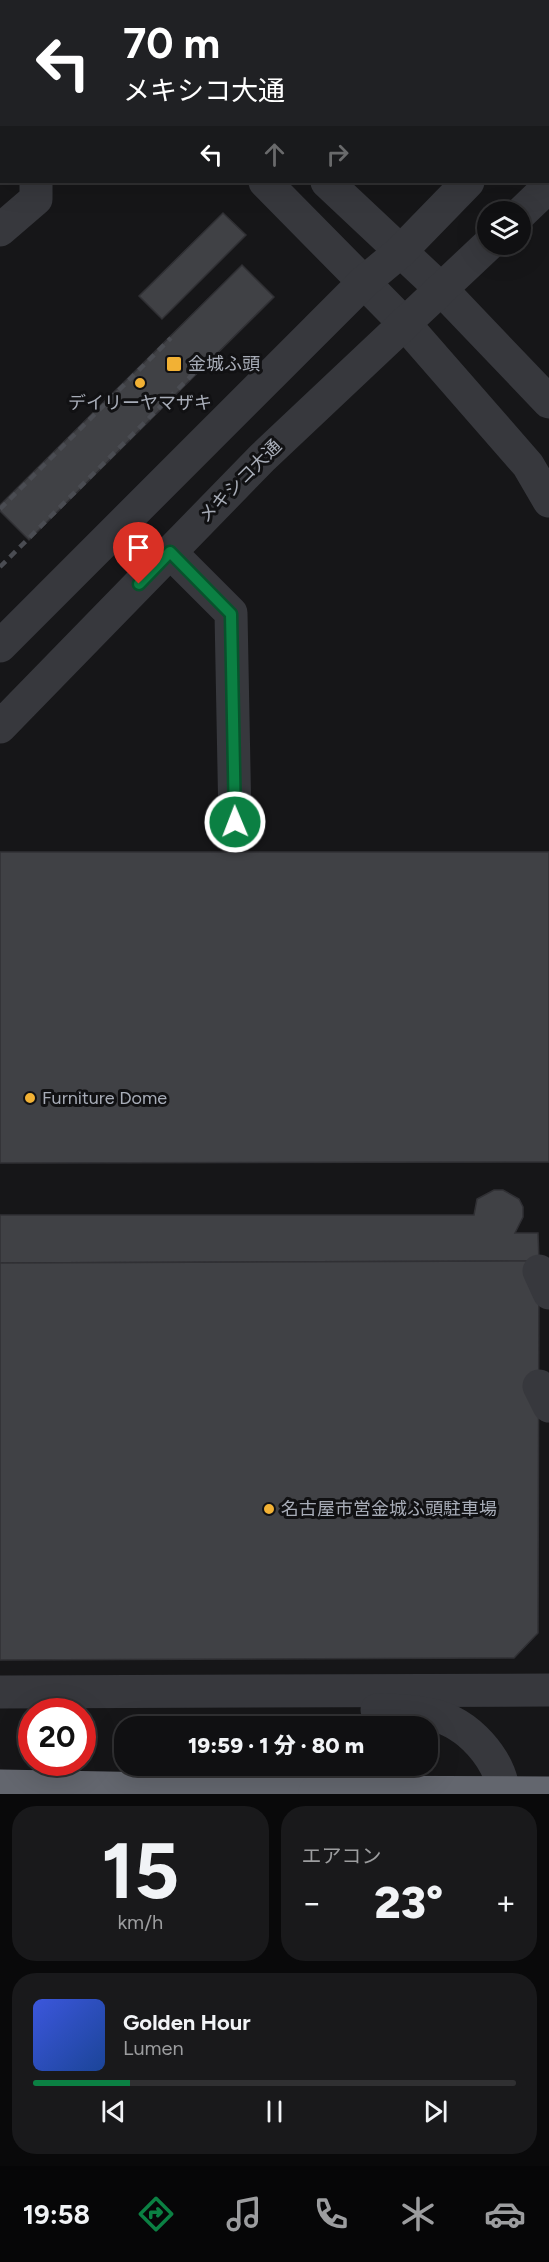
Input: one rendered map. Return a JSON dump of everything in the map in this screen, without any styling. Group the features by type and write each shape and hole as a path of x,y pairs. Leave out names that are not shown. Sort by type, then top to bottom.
{"highway":[{"path":"0,1786 315,1792 549,1793"}],"street":[{"path":"0,230 36,199 36,183"},
{"path":"266,183 404,322 528,465 549,501"},
{"path":"328,183 443,291 549,402"},
{"path":"2,641 364,282 400,252 467,183"},
{"path":"531,203 549,186"},
{"name":"メキシコ大通","path":"0,727 262,458 404,322 443,291 478,255"},
{"path":"170,552 231,614 235,822"},
{"path":"0,1692 549,1690"},
{"path":"0,1711 390,1710 434,1715 468,1731 494,1761 504,1794"}],"building":[{"path":"223,213 246,235 162,319 139,296"},
{"path":"242,265 274,297 29,540 0,511 0,505"},
{"path":"0,852 549,852 549,1162 0,1163"},
{"path":"494,1190 503,1190 519,1199 523,1207 523,1217 515,1233 538,1233 539,1261 0,1263 0,1215 474,1215 477,1199"},
{"name":"名古屋市営金城ふ頭駐車場","path":"539,1261 538,1633 514,1658 0,1660 0,1263"}],"railway":[{"path":"0,509 171,338"},
{"path":"0,567 207,360"}],"place":[{"name":"金城ふ頭","path":"174,364"},
{"name":"デイリーヤマザキ","path":"140,383"},
{"name":"Furniture Dome","path":"30,1098"},
{"name":"名古屋市営金城ふ頭駐車場","path":"269,1509"}],"route":[{"path":"139,584 170,552 231,614 235,822"}]}
